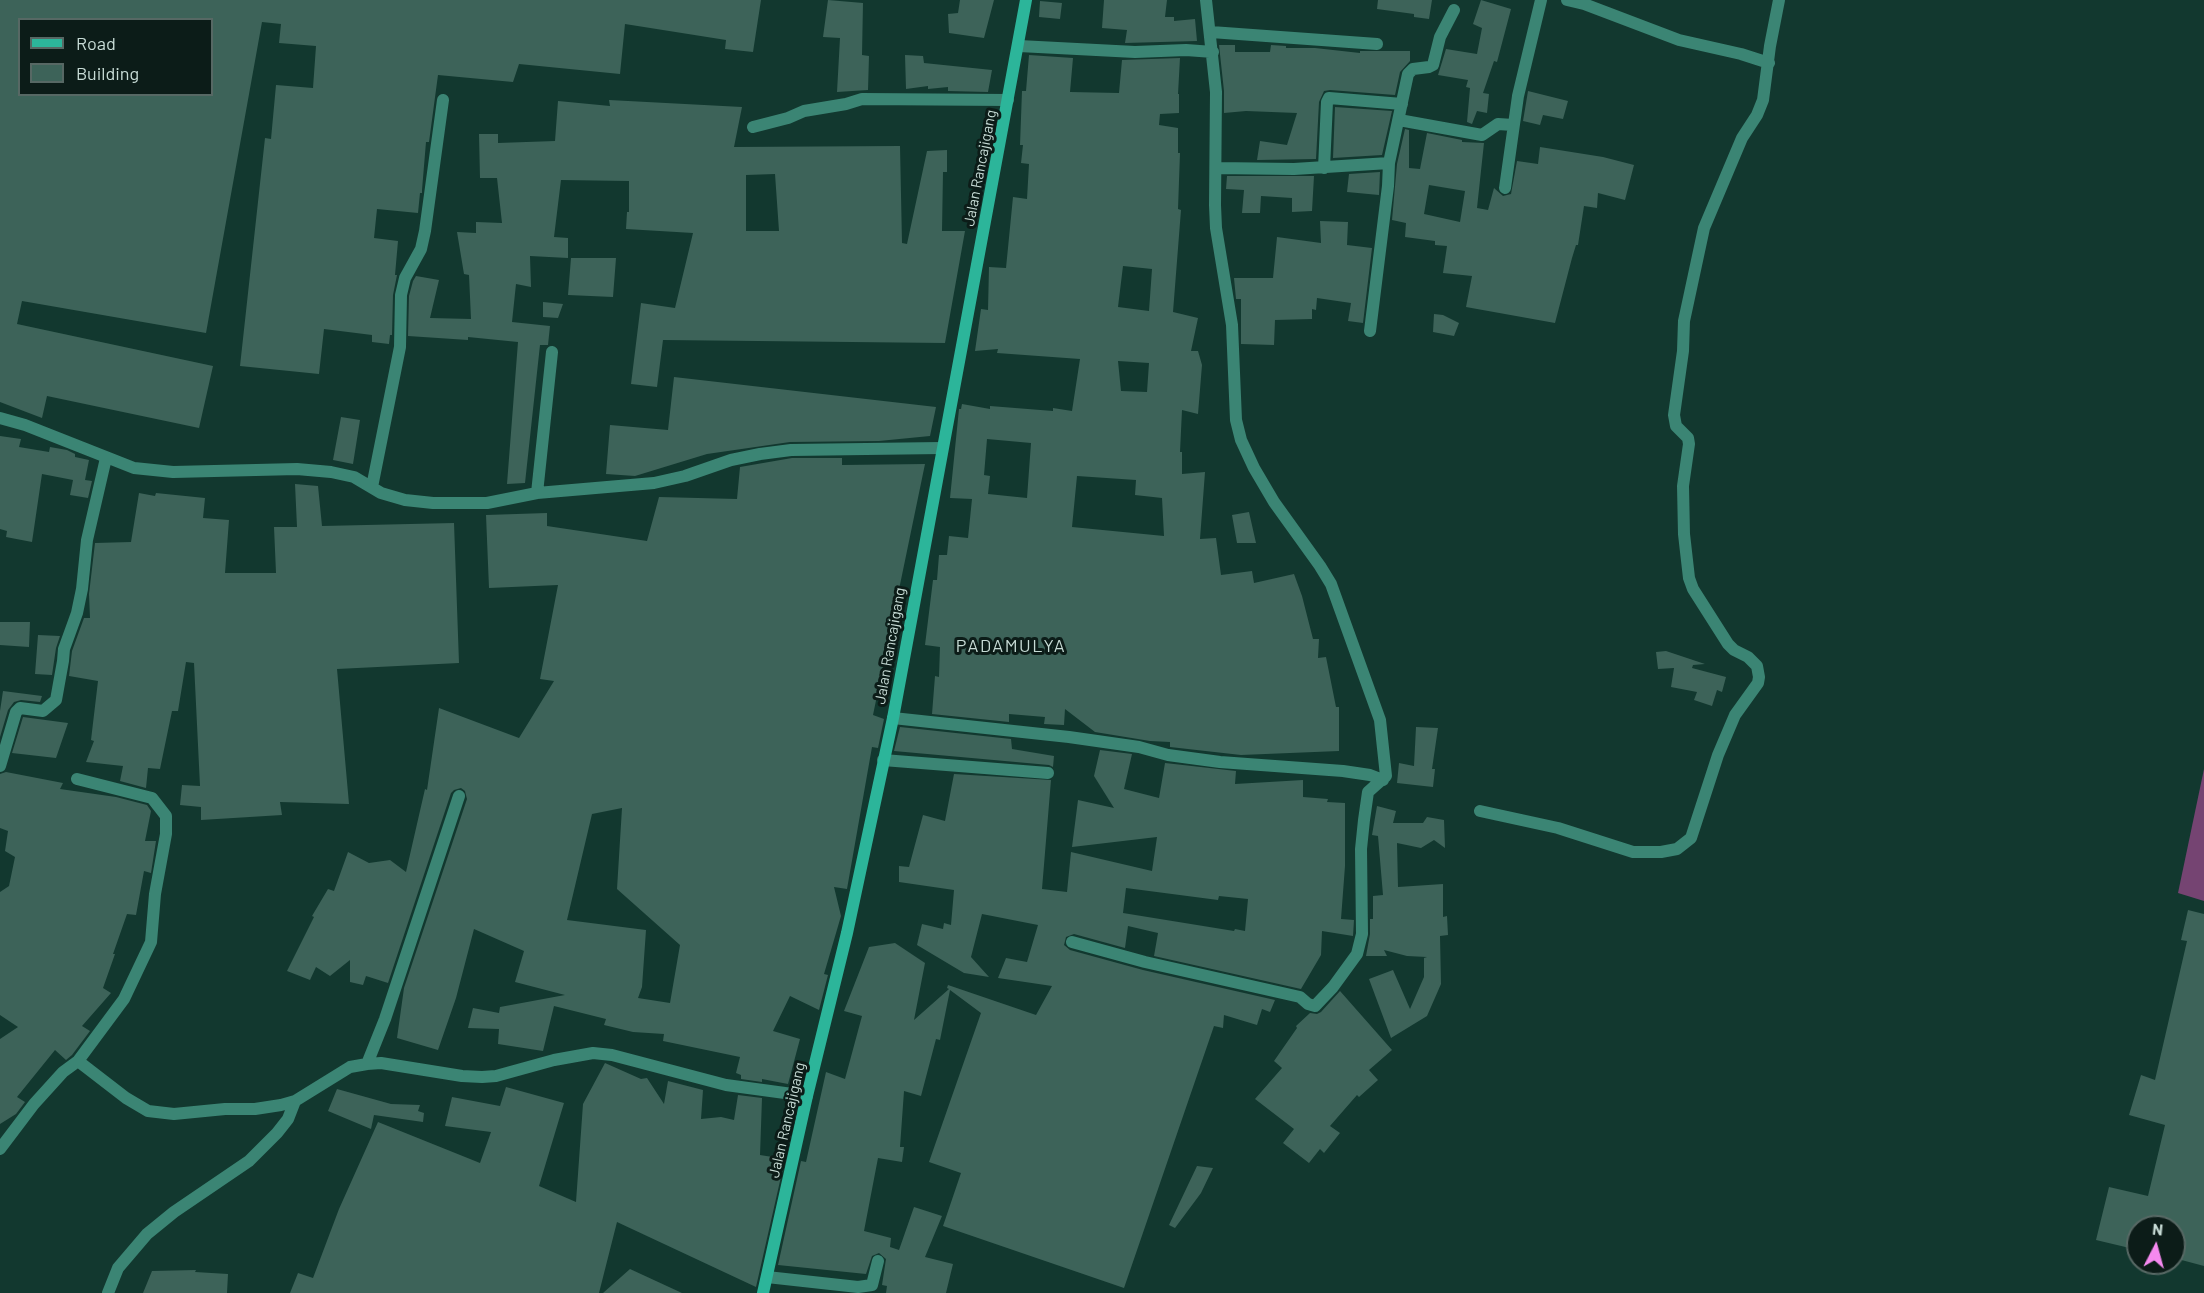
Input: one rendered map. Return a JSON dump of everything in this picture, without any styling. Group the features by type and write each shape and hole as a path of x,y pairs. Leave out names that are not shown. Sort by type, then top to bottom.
{"main road":[{"name":"Jalan Rancajigang","path":"764,1293 807,1096 847,933 892,718 1026,0"}],"street":[{"path":"1072,942 1304,1000 1315,1006 1333,987 1357,954 1362,919 1361,849 1368,792 1386,776 1380,720 1331,584 1274,502 1241,440 1236,420 1230,307 1216,228 1216,92 1206,0"},
{"path":"1505,188 1518,96 1541,0"},
{"path":"1568,0 1679,40 1741,54 1768,63"},
{"path":"1480,811 1582,834 1633,852 1661,852 1677,849 1690,838 1718,755 1735,715 1758,683 1759,672 1753,661 1728,644 1693,589 1689,578 1684,534 1683,486 1689,444 1688,438 1674,421 1683,351 1684,321 1704,228 1742,138 1757,115 1763,100 1779,0"},
{"path":"1370,332 1389,163 1408,74 1413,69 1429,67 1433,64 1440,37 1454,10"},
{"path":"1210,32 1377,44"},
{"path":"1018,46 1135,52 1191,50 1213,52"},
{"path":"1324,168 1329,98 1402,104"},
{"path":"753,127 788,118 804,111 862,99 1008,100"},
{"path":"372,487 400,347 401,295 405,278 421,249 425,231 443,100"},
{"path":"1399,120 1482,135 1498,124 1513,125"},
{"path":"1216,168 1261,170 1389,163"},
{"path":"537,493 552,352"},
{"path":"0,418 25,425 134,468 173,472 297,469 331,472 354,477 381,493 405,500 433,503 487,503 537,493 654,483 731,460 770,453 941,448"},
{"path":"0,766 16,712 20,708 43,711 56,700 64,649 77,613 82,589 87,540 106,458"},
{"path":"892,718 1069,737 1220,762 1343,771 1383,780"},
{"path":"883,760 1048,773"},
{"path":"0,1149 34,1104 63,1072 78,1061 124,999 151,942 155,894 167,822 163,810 152,798 77,779"},
{"path":"367,1064 385,1019 459,796"},
{"path":"78,1061 140,1107 162,1114 255,1109 295,1101 351,1067 367,1064 381,1063 482,1077 496,1076 562,1058 593,1053 612,1055 726,1084 807,1096"},
{"path":"108,1293 118,1268 147,1233 249,1161 278,1133 288,1119 295,1101"},
{"path":"767,1277 872,1289 878,1261"}],"shaded area":[{"path":"2204,769 2204,901 2178,893"}],"building":[{"path":"0,0 761,0 753,52 725,49 726,40 625,24 620,74 519,64 513,82 438,75 429,142 426,142 418,213 377,209 374,238 398,241 392,335 390,335 389,344 372,342 372,335 324,329 319,374 240,366 265,138 271,139 276,85 313,88 316,46 279,43 281,24 262,22 206,333 22,301 17,324 213,366 199,428 47,396 42,418 0,402"},
{"path":"828,0 863,3 862,55 869,56 868,90 837,92 840,38 823,37"},
{"path":"960,0 994,0 984,38 949,33 948,14 958,13"},
{"path":"1104,0 1167,0 1165,17 1174,17 1174,21 1195,19 1197,41 1125,43 1127,30 1102,28"},
{"path":"1378,0 1432,0 1429,19 1414,17 1414,14 1377,9"},
{"path":"1481,0 1511,9 1497,62 1494,61 1483,93 1489,94 1487,113 1477,111 1472,124 1467,122 1470,88 1466,87 1468,80 1438,75 1446,49 1477,54 1482,28 1473,24"},
{"path":"1040,1 1062,3 1060,19 1039,17"},
{"path":"1219,45 1235,45 1235,52 1270,52 1271,45 1360,53 1360,51 1410,51 1410,61 1400,72 1395,95 1324,91 1319,102 1316,159 1257,160 1260,141 1287,145 1297,113 1246,111 1224,113"},
{"path":"905,55 923,56 924,63 992,70 988,92 948,91 948,87 928,89 928,86 906,89"},
{"path":"1029,55 1073,58 1070,92 1119,93 1122,60 1180,58 1179,113 1160,114 1159,125 1178,128 1178,153 1180,153 1178,209 1181,210 1173,312 1198,318 1191,351 1198,351 1202,365 1198,414 1182,410 1180,452 1182,452 1182,474 1205,472 1200,539 1216,538 1221,575 1252,571 1254,583 1294,574 1313,639 1319,639 1318,658 1326,657 1336,707 1339,707 1339,751 1241,755 1170,747 1170,742 1095,732 1065,709 1064,725 1044,724 1045,717 1009,714 1009,722 932,714 935,676 939,677 940,647 925,645 933,580 937,580 939,555 947,555 949,536 968,538 972,499 950,498 959,409 962,404 990,409 990,406 1053,411 1053,408 1072,411 1080,359 997,353 998,349 975,351 981,309 988,310 989,267 1006,268 1013,197 1027,199 1029,164 1021,163 1023,145 1020,145 1022,91 1026,91","holes":["1123,266 1152,269 1149,311 1118,307","1118,361 1149,363 1147,392 1121,391","987,439 1031,443 1027,498 988,494 990,476 984,475","1077,476 1136,480 1135,495 1162,498 1164,536 1072,527"]},
{"path":"1528,91 1568,101 1563,119 1543,115 1540,125 1523,121"},
{"path":"609,100 742,107 734,147 900,146 902,243 907,244 927,151 947,150 947,172 943,172 942,231 965,231 945,343 663,340 657,387 631,384 641,303 675,308 693,233 626,229 627,212 629,212 629,181 561,180 554,237 568,238 568,258 530,256 531,287 516,284 512,322 550,326 548,345 540,345 525,483 507,484 518,342 468,337 468,340 408,336 409,296 413,281 416,276 439,280 430,318 471,319 469,275 464,274 457,232 476,233 476,222 502,223 497,178 480,178 479,134 498,134 498,143 555,141 558,101 610,106","holes":["775,174 779,231 746,231 746,175"]},
{"path":"1335,107 1392,111 1382,155 1333,158"},
{"path":"1405,129 1409,130 1409,168 1420,169 1427,133 1462,140 1462,142 1484,143 1477,208 1488,210 1494,188 1503,196 1511,194 1517,161 1538,164 1540,147 1603,157 1634,165 1625,200 1598,193 1597,208 1584,206 1578,245 1576,245 1572,258 1555,323 1466,307 1472,276 1443,273 1447,246 1435,245 1435,241 1405,237 1406,223 1392,220 1397,164","holes":["1429,185 1465,191 1460,222 1424,214"]},
{"path":"1380,172 1379,195 1347,192 1349,174"},
{"path":"1227,176 1314,176 1312,211 1292,212 1292,198 1261,196 1260,213 1242,213 1244,190 1226,189"},
{"path":"1320,221 1348,222 1347,245 1372,248 1363,323 1348,321 1351,303 1317,298 1316,310 1312,309 1312,319 1275,320 1274,345 1241,344 1241,299 1236,299 1234,278 1273,278 1277,237 1321,243"},
{"path":"571,258 616,258 613,297 568,295"},
{"path":"543,302 563,304 558,318 543,317"},
{"path":"1434,314 1443,315 1459,323 1454,336 1433,332"},
{"path":"674,377 936,407 930,436 879,441 790,442 707,454 635,476 606,474 610,425 668,430"},
{"path":"341,417 360,420 353,464 333,460"},
{"path":"0,436 21,439 19,447 49,452 50,447 67,450 75,454 75,457 89,460 85,480 92,481 88,498 70,495 73,480 42,474 32,542 6,537 7,531 0,529"},
{"path":"792,458 842,458 842,465 925,464 873,715 884,719 878,748 872,747 847,889 834,887 841,916 824,974 828,975 819,1010 790,996 773,1031 800,1039 788,1084 762,1079 762,1082 741,1079 741,1075 736,1073 740,1057 663,1041 664,1034 633,1032 604,1025 606,1019 554,1006 543,1051 498,1044 499,1029 468,1028 473,1008 499,1013 500,1007 565,995 515,982 524,951 474,929 456,998 438,1050 397,1038 404,988 467,799 465,791 461,788 451,793 388,983 366,976 363,985 350,982 350,960 330,976 316,967 310,980 287,971 314,917 312,916 328,889 334,891 348,852 369,863 390,860 406,872 425,789 427,790 439,708 519,738 554,681 540,679 558,585 489,588 486,515 547,513 547,526 647,541 659,497 737,499 740,467","holes":["622,808 617,889 680,945 670,1003 638,998 642,987 646,930 567,920 592,814"]},
{"path":"295,484 318,486 322,526 454,523 459,663 337,669 349,804 280,802 282,815 201,820 201,807 180,805 182,785 200,786 194,663 186,662 178,711 172,711 160,769 148,768 146,788 120,781 123,766 86,762 94,741 91,740 98,681 69,676 72,651 84,618 90,618 89,594 95,543 131,542 139,493 205,498 203,518 229,520 225,573 276,573 274,527 297,527"},
{"path":"1249,512 1256,543 1237,543 1232,515"},
{"path":"0,622 30,622 29,647 0,645"},
{"path":"38,635 60,636 52,675 35,674"},
{"path":"1666,651 1705,664 1693,665 1692,668 1726,677 1722,692 1717,690 1712,706 1694,700 1697,692 1671,687 1674,668 1658,669 1656,652"},
{"path":"3,691 42,696 40,702 21,700 14,702 8,710 0,737 0,711"},
{"path":"23,717 68,723 56,758 12,753"},
{"path":"900,727 1011,739 1012,749 1054,756 1053,767 894,751"},
{"path":"1416,727 1438,728 1432,769 1435,769 1433,787 1397,783 1399,763 1414,766"},
{"path":"1100,750 1132,754 1124,789 1159,798 1165,763 1236,771 1235,784 1303,780 1303,797 1345,803 1345,866 1341,919 1354,920 1353,936 1322,931 1321,955 1301,989 1154,956 1158,933 1128,926 1125,948 1074,934 1066,937 1064,945 1070,950 1143,970 1275,1000 1270,1012 1262,1009 1257,1025 1224,1015 1223,1028 1214,1026 1124,1288 943,1226 961,1173 929,1162 981,1013 950,990 940,1040 936,1039 921,1096 904,1091 900,1147 904,1147 902,1162 878,1158 864,1231 891,1238 890,1247 899,1250 914,1207 942,1216 925,1257 953,1264 946,1293 886,1293 887,1286 882,1285 886,1259 879,1253 872,1256 866,1274 778,1265 801,1161 806,1162 826,1072 845,1079 862,1016 844,1011 869,947 895,943 925,963 914,1020 949,989 948,985 1036,1015 1052,986 998,978 1006,958 1027,962 1038,925 982,914 971,957 989,977 964,973 917,945 922,924 943,929 944,923 951,925 954,890 899,882 899,866 909,867 923,815 945,821 954,774 1051,780 1042,889 1067,892 1071,852 1152,871 1157,837 1072,847 1078,800 1114,808 1094,776","holes":["1126,888 1218,900 1219,896 1248,899 1245,931 1123,913"]},
{"path":"6,772 63,783 60,789 116,797 147,805 151,811 145,841 156,841 151,873 144,871 136,915 127,914 113,954 115,954 103,988 111,993 82,1026 90,1031 72,1055 66,1060 55,1050 17,1097 25,1102 16,1114 0,1124 0,1039 18,1027 0,1015 0,892 9,886 15,857 5,851 8,831 0,828 0,774"},
{"path":"1377,806 1396,811 1393,823 1423,823 1427,817 1444,820 1445,848 1434,840 1421,848 1397,843 1398,887 1443,884 1443,917 1447,916 1448,935 1440,936 1441,984 1427,1016 1391,1038 1369,979 1393,970 1410,1009 1424,977 1424,958 1427,957 1407,956 1384,950 1387,956 1366,956 1370,919 1373,919 1373,896 1383,895 1378,836 1372,835"},
{"path":"2188,910 2204,914 2204,1266 2186,1261 2186,1215 2126,1215 2126,1247 2096,1240 2109,1187 2148,1196 2165,1125 2129,1115 2141,1075 2155,1080 2187,941 2181,940"},
{"path":"1340,991 1392,1050 1369,1070 1378,1080 1359,1097 1357,1095 1330,1126 1340,1133 1324,1153 1320,1149 1309,1163 1283,1143 1294,1129 1255,1099 1282,1068 1274,1061 1297,1028 1296,1026 1310,1013 1321,1012"},
{"path":"605,1063 641,1079 647,1078 664,1104 668,1081 703,1090 701,1119 721,1117 734,1120 738,1095 762,1098 760,1155 785,1159 756,1287 617,1222 599,1293 290,1293 298,1273 313,1278 339,1209 378,1122 480,1163 491,1132 445,1126 452,1097 500,1106 506,1087 564,1103 539,1186 576,1202 583,1104"},
{"path":"337,1089 391,1104 420,1105 418,1111 424,1113 423,1122 374,1115 371,1129 328,1111"},
{"path":"1197,1166 1213,1168 1201,1193 1175,1228 1169,1225"},
{"path":"630,1269 682,1293 603,1293"},
{"path":"196,1270 195,1272 228,1274 227,1293 143,1293 152,1271"}],"district":[{"name":"PADAMULYA","path":"1011,646"}]}
